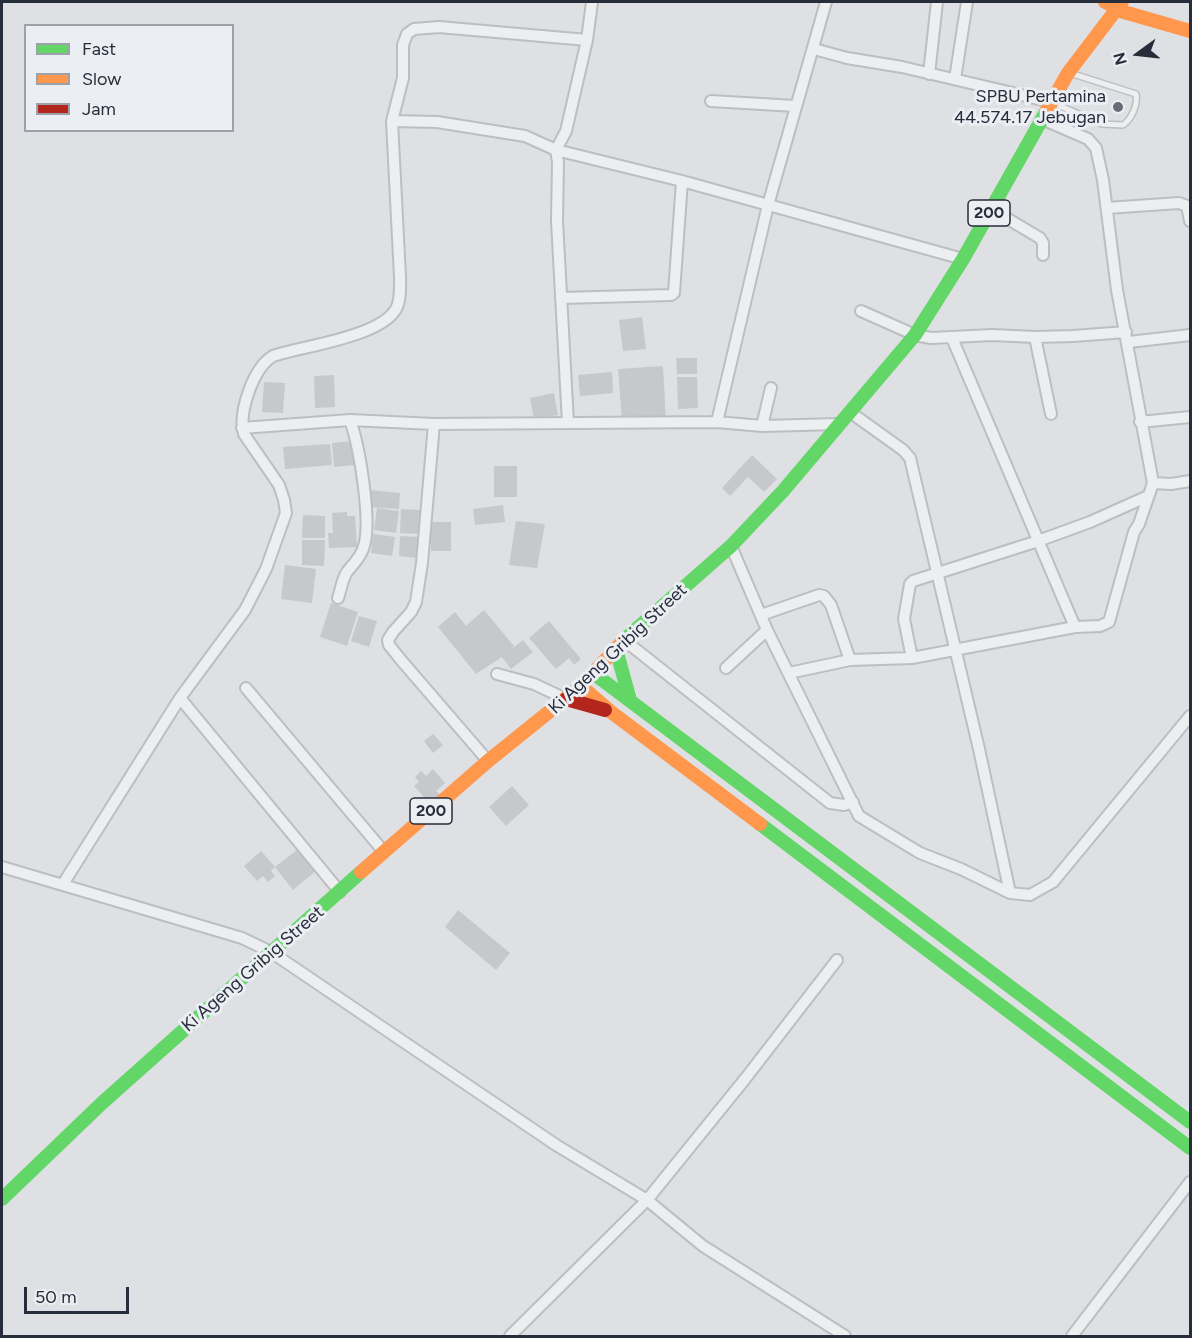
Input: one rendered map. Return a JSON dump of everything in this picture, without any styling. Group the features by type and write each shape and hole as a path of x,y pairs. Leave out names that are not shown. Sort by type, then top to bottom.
{"main road":[{"path":"1105,2 1150,21 1191,31"},
{"name":"Ki Ageng Gribig Street","path":"2,1199 102,1103 271,952 488,761 581,686 620,645 731,546 783,491 915,334 963,259 1068,73 1121,8"},
{"path":"620,645 630,700"},
{"path":"593,672 1191,1122"},
{"path":"581,686 611,712 1191,1148"},
{"path":"566,699 611,712"}],"street":[{"path":"568,423 556,191 558,162 556,150 566,131 587,40 591,2"},
{"path":"717,422 768,204 826,2"},
{"path":"929,74 937,2"},
{"path":"956,79 967,2"},
{"path":"63,884 180,698 244,610 266,569 286,513 279,485 242,428 249,390 255,375 267,360 282,353 375,328 384,322 398,303 400,278 392,121 403,78 405,39 414,29 439,27 587,40"},
{"path":"814,49 837,56 902,67 1052,102"},
{"path":"711,100 795,106"},
{"path":"789,673 850,660 912,658 1075,627 1100,626 1109,622 1134,532 1153,483 1140,422 1128,337 1118,290 1100,161 1088,138 1042,119"},
{"path":"392,121 437,122 525,135 556,150 768,204 963,259"},
{"path":"561,298 674,293 682,181"},
{"path":"1107,208 1179,203 1187,206 1191,221"},
{"path":"991,209 1040,238 1044,255"},
{"path":"861,311 915,334 931,338 992,335 1128,337 1191,334"},
{"path":"1035,337 1051,414"},
{"path":"952,338 1075,627"},
{"path":"762,426 771,388"},
{"path":"850,412 903,450 910,458 979,749 1010,893"},
{"path":"1140,422 1191,417"},
{"path":"242,428 350,420 434,423 717,422 762,426 839,424"},
{"path":"338,598 346,573 357,561 364,548 365,540 366,519 362,483 356,438 350,420"},
{"path":"434,423 423,564 416,602 411,612 388,640 400,660 488,761"},
{"path":"1153,483 1171,484 1191,481"},
{"path":"912,658 904,618 910,584 913,581 1038,541 1146,498"},
{"path":"731,546 767,630 859,816 920,853 961,869 1010,893 1030,895 1053,882 1191,716"},
{"path":"761,615 819,595 824,596 831,605 850,660"},
{"path":"726,668 767,630"},
{"path":"620,645 830,803 844,805 853,802"},
{"path":"496,674 534,684 566,699"},
{"path":"246,688 384,852"},
{"path":"180,698 340,892"},
{"path":"2,867 242,938 271,952 556,1145 646,1200 703,1246 845,1336"},
{"path":"510,1336 646,1200 746,1079 837,960"},
{"path":"1072,1336 1190,1182"}],"lane":[{"path":"1052,102 1102,124 1123,125 1130,117 1137,98 1136,94 1117,86 1068,73"}],"building":[{"path":"642,317 646,349 623,351 619,320"},
{"path":"676,358 697,358 697,374 677,374"},
{"path":"663,366 666,421 622,421 618,369"},
{"path":"612,372 613,393 580,396 578,375"},
{"path":"334,375 335,407 315,408 314,376"},
{"path":"677,377 697,377 698,408 678,409"},
{"path":"264,382 285,383 283,413 262,412"},
{"path":"554,393 558,415 534,419 530,398"},
{"path":"353,441 355,465 334,467 332,443"},
{"path":"330,444 332,465 285,469 283,447"},
{"path":"752,455 777,479 764,492 748,477 730,496 722,488"},
{"path":"494,466 517,466 517,497 494,497"},
{"path":"370,490 400,493 399,509 368,507"},
{"path":"503,505 505,522 475,525 473,509"},
{"path":"377,508 399,511 396,533 374,530"},
{"path":"401,509 422,510 421,534 400,533"},
{"path":"347,512 347,516 355,516 357,547 329,548 328,533 333,533 332,513"},
{"path":"303,515 325,516 325,538 302,538"},
{"path":"516,521 545,524 537,568 509,565"},
{"path":"431,522 451,522 451,551 431,551"},
{"path":"373,534 395,537 392,556 371,553"},
{"path":"400,536 418,537 417,558 399,556"},
{"path":"302,540 325,540 324,566 302,565"},
{"path":"285,565 316,569 312,603 281,599"},
{"path":"331,603 358,612 347,646 320,637"},
{"path":"484,610 514,646 509,651 523,640 533,652 511,669 502,657 476,674 438,627 455,612 466,626"},
{"path":"359,616 377,621 369,647 351,641"},
{"path":"549,621 581,659 574,665 569,658 556,669 529,638"},
{"path":"433,734 443,745 433,753 424,741"},
{"path":"433,769 445,783 436,791 440,795 430,804 414,786 419,782 415,777 421,771 426,776"},
{"path":"512,786 529,805 506,826 489,807"},
{"path":"299,848 317,870 293,890 275,867"},
{"path":"261,851 275,867 271,871 275,876 268,882 263,876 257,881 244,866"},
{"path":"458,910 510,953 496,970 445,927"}],"traffic: fast":[{"path":"624,640 731,546 783,491 915,335 963,259 1046,112"},
{"path":"616,649 630,700"},
{"path":"593,673 1190,1122"},
{"path":"760,824 1190,1148"},
{"path":"2,1199 102,1103 361,872"}],"traffic: slow":[{"path":"1105,2 1118,8"},
{"path":"1046,112 1068,73 1122,2"},
{"path":"1117,10 1190,31"},
{"path":"361,872 488,761 581,686 624,640"},
{"path":"581,686 611,712 760,824"}],"traffic: jam":[{"path":"566,699 605,710"}],"place":[{"name":"SPBU Pertamina 44.574.17 Jebugan","path":"1118,107"}]}
